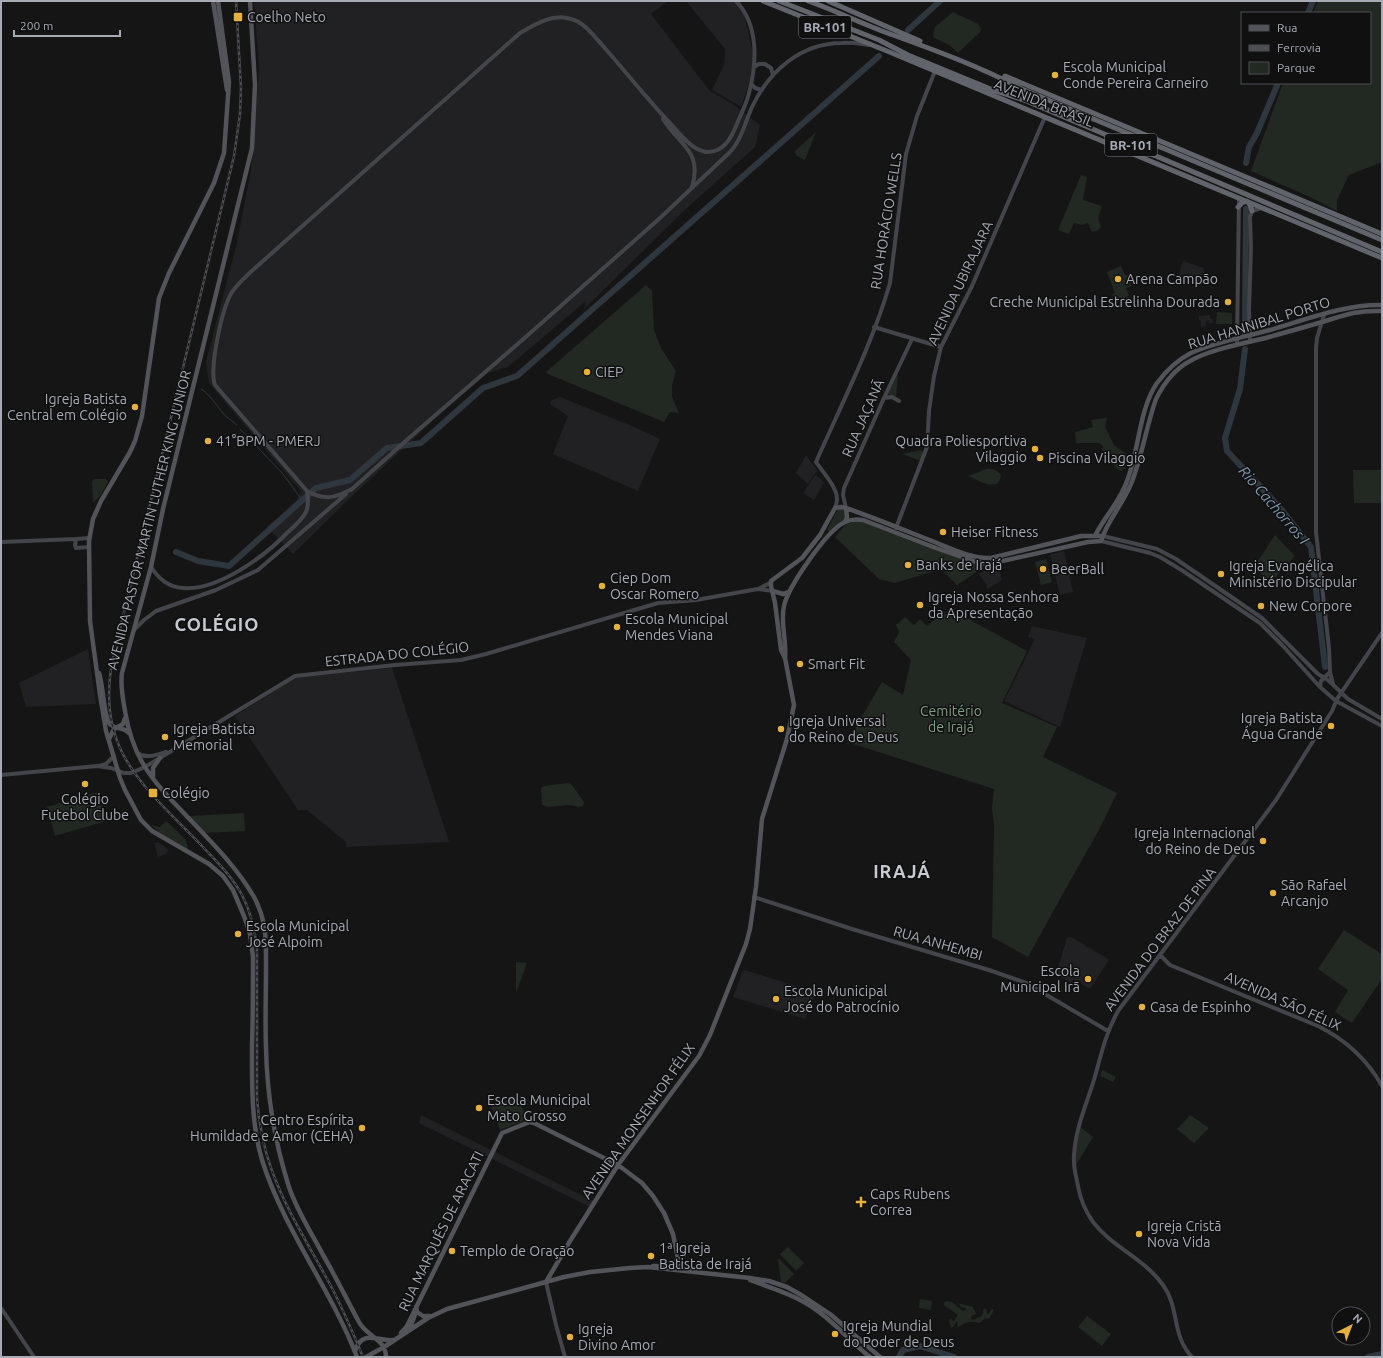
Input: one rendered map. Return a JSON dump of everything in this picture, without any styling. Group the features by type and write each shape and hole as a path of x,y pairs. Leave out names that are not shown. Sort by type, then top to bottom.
{"highway":[{"name":"AVENIDA BRASIL","path":"763,1 935,71 1382,258"},
{"name":"AVENIDA BRASIL","path":"779,1 879,40 908,55 993,90 1024,100 1382,252"},
{"name":"AVENIDA BRASIL","path":"808,1 1000,77 1022,89 1382,240"},
{"name":"AVENIDA BRASIL","path":"828,1 917,40 1135,129 1382,234"},
{"path":"1024,100 1089,135"},
{"path":"1135,129 1226,175"},
{"path":"1238,208 1242,203 1247,201 1252,210"}],"main road":[{"name":"AVENIDA PASTOR MARTIN LUTHER KING JUNIOR","path":"213,1 228,95"},
{"name":"AVENIDA PASTOR MARTIN LUTHER KING JUNIOR","path":"218,1 228,64 229,82 228,116 224,153 217,176 169,273 159,298 142,416 137,435 130,452 101,501 93,520 89,538 90,621 102,709 109,741 125,790 144,824 157,835 203,860 214,868 233,890 241,908 250,934 253,957 252,1098 255,1127 262,1159 276,1196 286,1217 329,1296 358,1357"},
{"name":"AVENIDA PASTOR MARTIN LUTHER KING JUNIOR","path":"250,1 255,85 252,148 163,509 151,567 122,678 124,705 130,735 137,753 145,767 167,796 233,867 247,886 258,905 264,921 266,941 266,1046 268,1089 273,1129 281,1160 295,1204 301,1217 338,1281 359,1323 384,1347"},
{"name":"RUA HANNIBAL PORTO","path":"1093,541 1095,535 1120,498 1128,481 1146,408 1151,394 1156,384 1173,365 1182,358 1200,350 1236,339 1358,306 1382,305"},
{"name":"RUA HANNIBAL PORTO","path":"1101,541 1131,483 1152,410 1161,389 1177,370 1192,359 1354,312 1382,311"},
{"path":"770,583 802,558 820,535 835,508 841,507 966,554 985,558 991,558 1081,536 1105,534"},
{"path":"845,522 847,517 846,508"},
{"path":"845,522 859,519 970,560 989,564 1093,541 1101,541"},
{"name":"AVENIDA MONSENHOR FÉLIX","path":"546,1282 618,1165 699,1056 746,944 750,929 762,819 787,739 794,705 785,658 783,613 785,601 789,592 822,543 831,533 845,522"},
{"name":"AVENIDA MONSENHOR FÉLIX","path":"770,583 773,592 781,650 785,658"},
{"path":"773,592 783,594 789,592"},
{"path":"778,631 780,632 782,639 785,639"},
{"path":"97,665 102,684 106,718 111,725 126,730 130,735"},
{"path":"109,741 111,734 116,727 121,726 124,722 124,705"},
{"path":"154,780 152,770 160,758"},
{"name":"RUA MARQUÊS DE ARACATI","path":"397,1338 406,1328 416,1309 502,1133 532,1122 608,1160"},
{"path":"608,1160 618,1164 624,1157"},
{"path":"608,1160 618,1165 642,1183 653,1196 662,1208 672,1234 678,1263 682,1267 700,1273"},
{"path":"608,1160 613,1174"},
{"path":"366,1357 409,1331 430,1316 446,1309 546,1282 590,1272 656,1266 674,1266 677,1257"},
{"path":"648,1267 723,1274 769,1281 795,1291 830,1314 880,1357"},
{"path":"742,1277 805,1302 825,1317 870,1357"},
{"path":"409,1331 416,1309 423,1316 430,1316"},
{"path":"355,1351 359,1342 367,1338 374,1337 385,1340 397,1338"},
{"path":"384,1347 386,1357"}],"street":[{"path":"352,489 335,497 308,493 219,391 213,379 214,363 227,302 232,293 243,280 520,33 540,22 550,19 571,18 579,22 688,142 695,148 704,152 718,150 728,142 735,130 746,104 754,67 752,32 744,12 736,1"},
{"path":"134,630 156,611 216,590 252,573 267,563 296,536 528,335 733,148 762,90 773,75 793,57 815,46 824,44 843,42 874,46"},
{"path":"754,67 759,64 765,64 771,68 773,75"},
{"name":"RUA HORÁCIO WELLS","path":"834,487 816,462 860,365 890,283 906,154 917,116 935,71"},
{"path":"751,84 762,90"},
{"path":"662,115 694,159 695,169 692,187"},
{"name":"AVENIDA UBIRAJARA","path":"894,532 927,447 929,411 934,376 941,347 972,286 1045,117"},
{"path":"1237,346 1239,198"},
{"path":"1250,342 1249,311 1252,248 1250,217 1252,210 1262,208"},
{"path":"1324,315 1320,322 1320,329 1316,340 1316,532 1329,648 1330,672 1333,684"},
{"path":"1317,317 1320,322"},
{"path":"874,327 941,347"},
{"name":"RUA JAÇANÃ","path":"846,508 843,494 844,488 912,339"},
{"path":"884,398 892,397 899,400"},
{"path":"834,487 840,489 844,488"},
{"path":"834,487 837,495 835,508"},
{"path":"151,567 161,580 167,584 182,588 207,586 247,566 278,543 303,517 308,508 308,493"},
{"path":"837,495 843,494"},
{"path":"1105,534 1164,553 1257,614 1320,687 1336,701 1382,726"},
{"path":"1,542 76,540 89,538"},
{"path":"76,540 76,547 89,547"},
{"path":"1101,541 1137,549 1160,557 1251,616 1276,635 1316,673 1333,684 1351,701 1382,719"},
{"path":"261,556 267,563"},
{"path":"247,566 252,573"},
{"name":"ESTRADA DO COLÉGIO","path":"96,766 111,768 124,773 131,773 145,767 170,750 238,712 294,676 395,665 461,660 658,603 696,600 758,589 770,583"},
{"name":"ESTRADA DO COLÉGIO","path":"758,589 773,592"},
{"name":"AVENIDA DO BRAZ DE PINA","path":"1192,1357 1181,1342 1172,1301 1165,1287 1153,1273 1097,1226 1089,1216 1079,1190 1074,1166 1074,1151 1079,1125 1108,1031 1118,1011 1276,800 1332,711 1341,693 1382,633"},
{"path":"1320,687 1324,678 1330,672"},
{"path":"1337,689 1345,688"},
{"path":"1341,693 1343,699 1341,704"},
{"name":"AVENIDA DO BRAZ DE PINA","path":"1332,711 1341,704"},
{"name":"ESTRADA DO COLÉGIO","path":"137,753 143,756 151,756 170,750"},
{"path":"1,775 96,766 106,764 114,756"},
{"name":"RUA ANHEMBI","path":"754,897 794,911 1020,980 1108,1031"},
{"name":"AVENIDA SÃO FÉLIX","path":"1160,955 1170,965 1318,1026 1339,1037 1367,1062 1382,1086"},
{"path":"546,1282 565,1357"},
{"path":"1,1308 34,1357"}],"shaded area":[{"path":"254,1 668,1 651,14 709,90 731,103 760,125 755,147 687,208 584,309 586,301 508,367 488,373 447,408 349,499 293,554 267,527 297,500 301,491 209,383 206,362 237,242 251,170 259,68"},
{"path":"686,1 734,1 744,15 754,57 751,78 741,107 712,90 724,65 725,49"},
{"path":"1183,261 1204,268 1204,283 1176,283"},
{"path":"1210,315 1210,319 1213,319 1213,323 1209,323 1209,320 1206,321 1206,326 1201,327 1199,316"},
{"path":"560,397 660,439 638,491 553,454 568,416 550,404 552,400"},
{"path":"806,455 817,470 808,484 796,473"},
{"path":"815,475 824,483 814,500 803,493"},
{"path":"1064,551 1073,592 1060,595 1050,555"},
{"path":"998,566 1002,580 988,589 986,586 987,585 979,574 986,569"},
{"path":"1032,626 1087,638 1060,727 1004,701 1035,639 1028,637"},
{"path":"88,649 96,704 26,707 19,683"},
{"path":"392,668 449,842 346,847 346,842 307,810 298,810 235,716 294,678"},
{"path":"158,842 169,850 166,854 158,857 154,843"},
{"path":"1070,937 1109,960 1090,989 1074,979 1071,983 1056,974 1067,938"},
{"path":"744,970 816,992 805,1019 733,997"},
{"path":"421,1115 593,1201 590,1207 419,1123"}],"green space":[{"path":"1318,1 1382,1 1382,162 1349,175 1337,200 1337,211 1312,198 1251,171 1283,84 1371,84 1371,12 1313,12"},
{"path":"953,12 978,24 981,28 980,32 958,53 949,45 933,37 935,27"},
{"path":"816,132 805,160 797,156 794,152"},
{"path":"1081,175 1087,177 1083,200 1102,206 1098,218 1101,227 1097,231 1092,232 1088,223 1082,225 1074,223 1069,234 1058,230"},
{"name":"Arena Campão","path":"1121,266 1125,275 1131,275 1131,286 1126,288 1129,296 1115,302 1112,294 1115,293 1107,272"},
{"path":"646,285 652,291 654,330 661,348 676,371 672,385 672,397 679,413 670,412 664,422 546,372"},
{"path":"1217,312 1232,313 1232,324 1216,324"},
{"path":"898,374 896,398 890,395 887,396"},
{"path":"1107,418 1105,427 1114,445 1131,457 1129,465 1121,471 1116,468 1102,450 1103,446 1099,443 1076,443 1075,432 1093,427 1091,420"},
{"path":"921,450 924,453 921,461 902,454"},
{"path":"986,469 994,470 1001,475 996,484 988,484 968,476"},
{"path":"1353,470 1382,470 1382,503 1354,503"},
{"path":"95,479 106,479 108,482 100,496 93,503 92,481"},
{"path":"838,509 845,509 845,520 830,532 827,530"},
{"path":"860,520 987,565 957,585 941,569 895,583 879,579 835,537 846,524"},
{"path":"1275,535 1295,556 1270,583 1254,567"},
{"name":"BeerBall","path":"1046,559 1052,582 1041,585 1035,562"},
{"name":"Cemitério de Irajá","path":"942,613 961,615 1027,651 1002,703 1057,727 1043,757 1117,793 1099,830 1028,957 992,937 994,825 992,808 994,789 847,742 882,682 903,695 911,660 894,642 899,632 896,625 905,617 914,625 920,619 927,626"},
{"path":"568,783 572,785 584,802 583,806 579,807 568,805 548,807 542,805 541,788 544,786"},
{"path":"98,792 106,821 55,836 47,807"},
{"path":"244,813 245,831 204,833 189,816"},
{"path":"166,821 186,840 188,849 161,834 151,825 160,827"},
{"path":"1344,930 1382,954 1382,979 1352,1023 1335,1012 1348,990 1318,969"},
{"path":"516,962 527,963 516,993"},
{"path":"1102,1070 1116,1077 1113,1082 1100,1076"},
{"path":"518,1097 527,1120 500,1130 491,1106"},
{"path":"1190,1115 1209,1128 1194,1143 1177,1129"},
{"path":"1080,1127 1093,1137 1076,1165 1075,1154"},
{"path":"788,1247 804,1263 796,1271 780,1254"},
{"path":"778,1258 794,1274 785,1283 781,1282"},
{"path":"920,1299 932,1301 931,1310 919,1308"},
{"path":"946,1301 952,1302 963,1311 966,1310 966,1308 961,1307 959,1304 973,1307 976,1314 971,1316 971,1319 973,1320 982,1316 984,1308 987,1310 987,1315 992,1309 994,1310 989,1319 985,1318 980,1323 968,1322 958,1328 957,1321 951,1328 949,1320 951,1319 954,1321 958,1315 944,1305"},
{"path":"1087,1316 1111,1334 1102,1346 1078,1327"}],"waterway":[{"path":"908,30 940,1"},
{"name":"Rio Cachorros I","path":"1308,12 1313,1"},
{"path":"176,552 198,561 229,566 316,488 350,480 387,448 421,443 483,388 517,376 879,56"},
{"name":"Rio Cachorros I","path":"1246,163 1249,147 1257,133 1278,84"},
{"name":"Rio Cachorros I","path":"1245,335 1246,209"},
{"name":"Rio Cachorros I","path":"1245,349 1240,389 1225,438 1227,451 1282,510 1311,547 1325,667"},
{"path":"201,389 209,396 225,416 237,425"},
{"path":"240,429 283,474 302,500"},
{"path":"899,1357 903,1350 920,1346 954,1357"},
{"path":"1368,1357 1382,1354"}],"railway":[{"path":"236,1 241,88 240,114 234,156 113,658 109,690 111,718 118,742 129,764 143,784 229,875 238,888 248,908 254,929 257,950 257,1099 260,1126 266,1151 284,1200 333,1290 363,1357"}],"place":[{"name":"Coelho Neto","path":"238,17"},
{"name":"Escola Municipal Conde Pereira Carneiro","path":"1055,75"},
{"name":"Arena Campão","path":"1118,279"},
{"name":"Creche Municipal Estrelinha Dourada","path":"1228,302"},
{"name":"CIEP","path":"587,372"},
{"name":"Igreja Batista Central em Colégio","path":"135,407"},
{"name":"41°BPM - PMERJ","path":"208,441"},
{"name":"Quadra Poliesportiva Vilaggio","path":"1035,449"},
{"name":"Piscina Vilaggio","path":"1040,458"},
{"name":"Heiser Fitness","path":"943,532"},
{"name":"Banks de Irajá","path":"908,565"},
{"name":"BeerBall","path":"1043,569"},
{"name":"Igreja Evangélica Ministério Discipular","path":"1221,574"},
{"name":"Ciep Dom Oscar Romero","path":"602,586"},
{"name":"Igreja Nossa Senhora da Apresentação","path":"920,605"},
{"name":"New Corpore","path":"1261,606"},
{"name":"Escola Municipal Mendes Viana","path":"617,627"},
{"name":"Smart Fit","path":"800,664"},
{"name":"Igreja Batista Água Grande","path":"1331,726"},
{"name":"Igreja Universal do Reino de Deus","path":"781,729"},
{"name":"Igreja Batista Memorial","path":"165,737"},
{"name":"Colégio Futebol Clube","path":"85,784"},
{"name":"Colégio","path":"153,793"},
{"name":"Igreja Internacional do Reino de Deus","path":"1263,841"},
{"name":"São Rafael Arcanjo","path":"1273,893"},
{"name":"Escola Municipal José Alpoim","path":"238,934"},
{"name":"Escola Municipal Irã","path":"1088,979"},
{"name":"Escola Municipal José do Patrocínio","path":"776,999"},
{"name":"Casa de Espinho","path":"1142,1007"},
{"name":"Escola Municipal Mato Grosso","path":"479,1108"},
{"name":"Centro Espírita Humildade e Amor (CEHA)","path":"362,1128"},
{"name":"Caps Rubens Correa","path":"861,1202"},
{"name":"Igreja Cristã Nova Vida","path":"1139,1234"},
{"name":"Templo de Oração","path":"452,1251"},
{"name":"1ª Igreja Batista de Irajá","path":"651,1256"},
{"name":"Igreja Mundial do Poder de Deus","path":"835,1334"},
{"name":"Igreja Divino Amor","path":"570,1337"}],"district":[{"name":"COLÉGIO","path":"217,624"},
{"name":"IRAJÁ","path":"902,871"}]}
